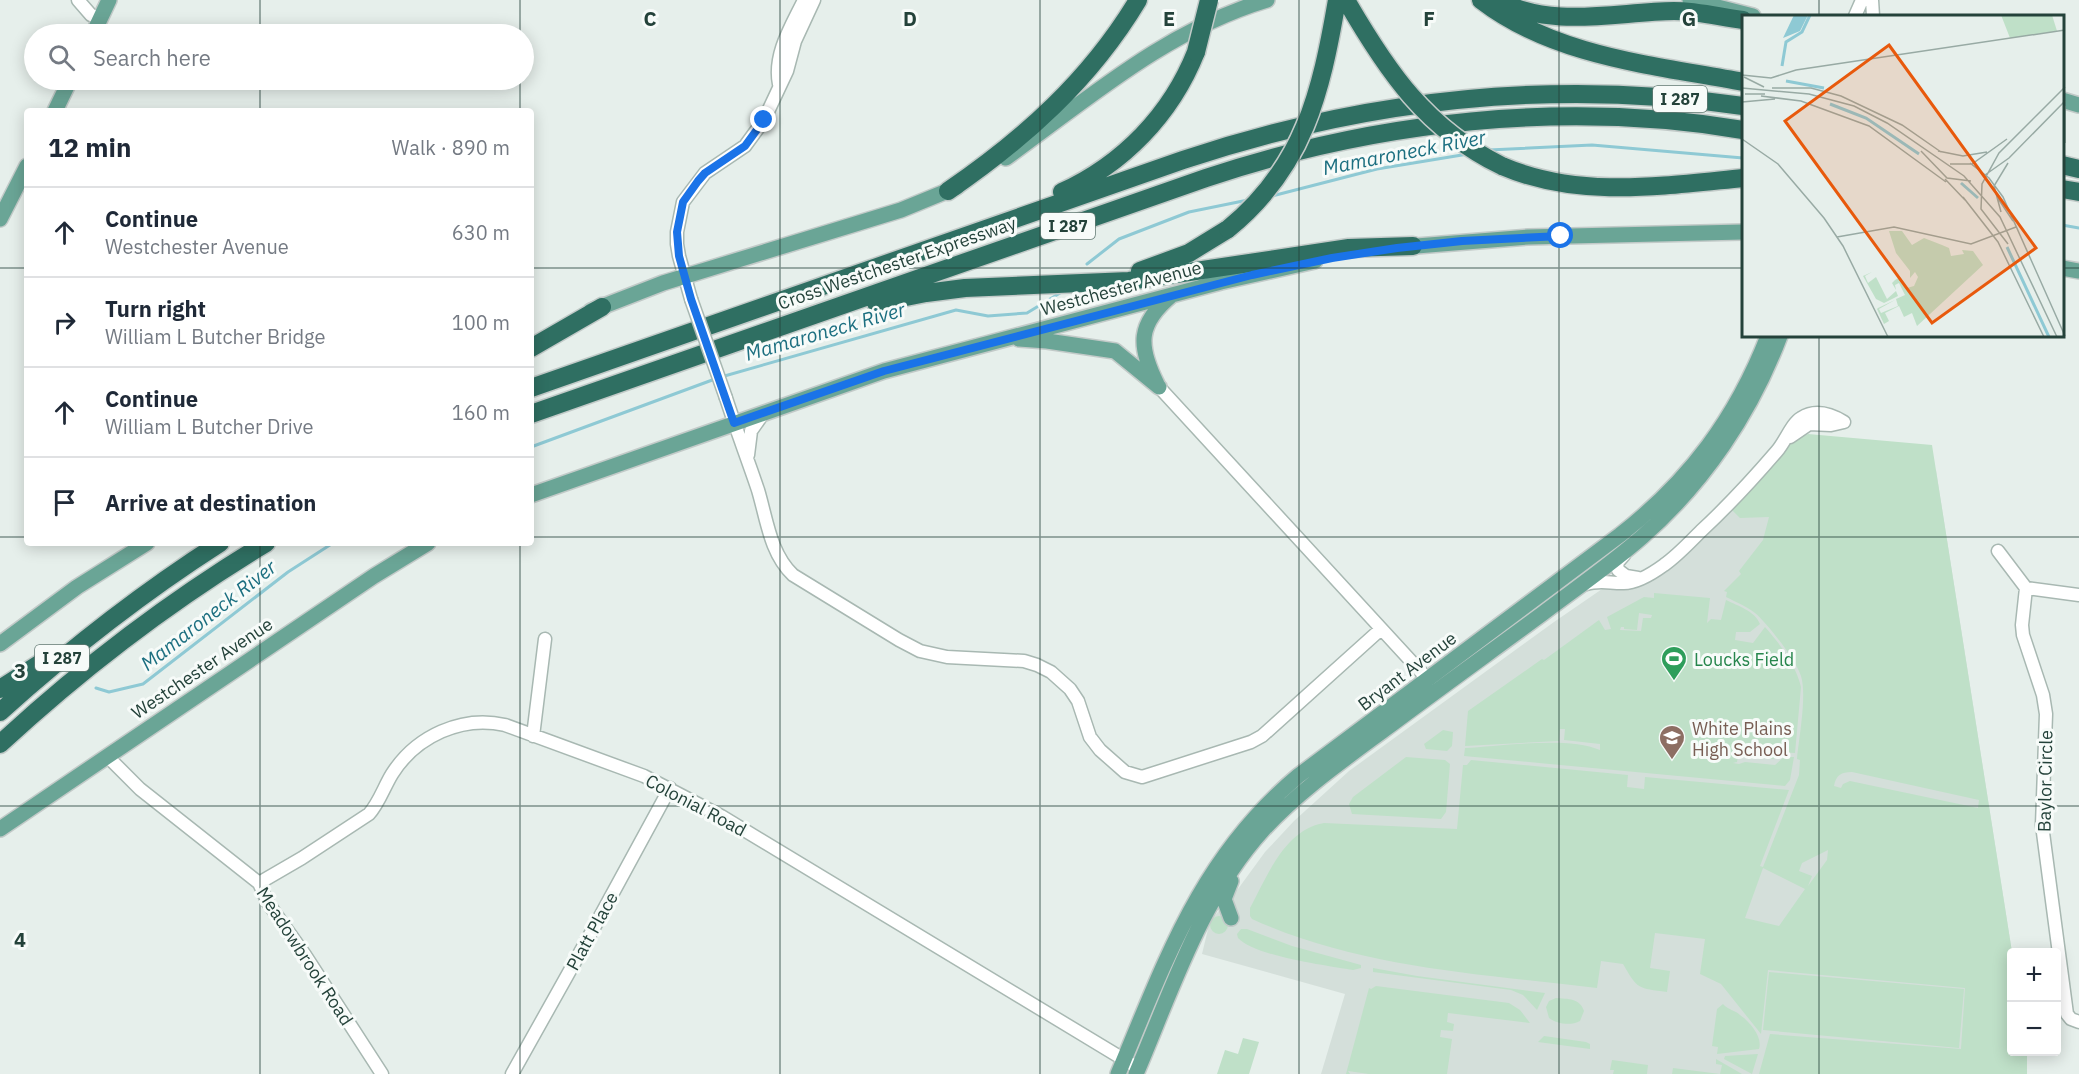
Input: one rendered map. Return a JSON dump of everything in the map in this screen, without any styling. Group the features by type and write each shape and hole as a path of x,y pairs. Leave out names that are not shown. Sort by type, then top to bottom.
{"highway":[{"path":"948,191 1014,143 1065,96 1100,57 1138,0"},
{"path":"969,235 1079,184 1120,157 1139,140 1164,111 1182,81 1196,52 1209,0"},
{"path":"1034,284 1101,278 1142,271 1189,253 1228,229 1251,210 1272,186 1298,144 1317,90 1337,0"},
{"path":"1346,0 1390,69 1425,113 1459,142 1502,166 1547,181 1590,187 1657,187 1742,178"},
{"path":"1481,0 1500,14 1529,29 1583,49 1627,60 1742,82"},
{"path":"1496,0 1526,12 1548,17 1680,11 1742,20"},
{"name":"Cross Westchester Expressway","path":"534,387 1246,140 1324,120 1395,107 1501,95 1584,93 1665,97 1742,106"},
{"name":"Cross Westchester Expressway","path":"534,413 1223,172 1354,138 1444,124 1542,117 1648,120 1742,130"},
{"path":"2064,165 2079,168"},
{"path":"2064,189 2079,192"},
{"path":"778,327 871,304 965,288 1129,281 1348,248 1413,246"},
{"path":"534,346 602,307"},
{"name":"I 287","path":"0,712 127,607 216,546"},
{"name":"I 287","path":"0,744 116,645 194,589 261,546"},
{"path":"0,689 127,607"}],"main road":[{"path":"98,24 109,0"},
{"path":"534,338 602,307 685,276 891,213 948,191 990,169 1175,38 1220,16 1267,0"},
{"path":"1690,0 1749,15"},
{"path":"56,108 65,90"},
{"path":"2064,101 2079,105"},
{"path":"0,219 24,172"},
{"name":"Westchester Avenue","path":"534,494 884,371 1299,264 1413,246 1528,237 1742,232"},
{"path":"2064,268 2079,271"},
{"path":"1159,387 1145,356 1144,335 1152,316 1173,295"},
{"name":"Bryant Avenue","path":"1137,1071 1203,918 1217,891 1264,828 1433,685 1669,493 1691,469 1720,430 1743,393 1767,338"},
{"name":"Bryant Avenue","path":"1118,1074 1188,913 1235,840 1274,796 1580,586 1629,548 1666,514 1698,479 1725,444 1759,386 1779,338"},
{"path":"998,340 1036,340 1110,350 1124,357 1141,374 1159,387"},
{"path":"0,644 104,569 142,546"},
{"name":"Westchester Avenue","path":"0,829 374,576 423,546"},
{"path":"1231,918 1224,899 1228,887 1255,849 1294,810 1309,788"}],"street":[{"path":"78,0 90,15 101,18"},
{"path":"780,87 777,76 783,44 804,0"},
{"path":"814,0 795,41 780,87 764,120 745,146 705,173 683,202 677,232 679,256 691,299 748,462 775,550 786,568 898,640 920,651 947,657 1024,661 1051,672 1070,689 1078,701 1090,737 1100,750 1131,776 1142,777 1251,742 1262,736 1381,629"},
{"path":"1855,15 1862,0"},
{"path":"1872,0 1873,15"},
{"path":"1159,387 1433,685"},
{"path":"748,462 750,431 765,412"},
{"path":"1580,586 1597,581 1624,584 1665,564 1725,509 1787,439"},
{"path":"1629,548 1617,563 1617,567 1626,576 1639,578"},
{"path":"1998,551 2026,588 2079,595"},
{"name":"Baylor Circle","path":"2026,588 2023,635 2043,695 2046,714 2042,825 2067,1014 2071,1019 2079,1022"},
{"path":"533,736 545,639"},
{"name":"Colonial Road","path":"259,883 369,814 375,808 393,772 427,739 460,725 476,722 506,725 644,776 670,788 721,816 1124,1059 1137,1071"},
{"name":"Meadowbrook Road","path":"107,756 140,789 259,883 268,903 305,955 382,1074"},
{"name":"Platt Place","path":"512,1074 670,788"}],"shaded area":[{"name":"White Plains High School","path":"1779,457 1936,470 2011,948 2007,948 2007,1056 2027,1056 2027,1074 1321,1074 1345,994 1202,954 1210,921 1238,889 1265,852 1294,821 1349,771 1605,587 1654,578 1666,571 1722,519"}],"green space":[{"path":"1808,434 1932,445 2011,948 2007,948 2007,1056 2027,1056 2027,1074 1759,1074 1770,1034 1961,1049 1965,988 1768,970 1761,1034 1721,984 1700,974 1705,939 1655,933 1650,968 1670,971 1667,992 1640,986 1632,979 1623,964 1601,961 1597,988 1465,973 1378,959 1335,948 1293,935 1252,919 1250,916 1250,908 1278,856 1298,835 1310,827 1324,823 1457,829 1463,765 1467,765 1471,760 1628,775 1627,787 1644,789 1645,777 1789,790 1760,866 1763,867 1799,775 1800,760 1797,759 1803,684 1798,669 1767,625 1752,611 1726,597 1727,592 1724,591 1741,574 1739,571 1763,540 1769,517 1740,518 1731,509 1792,441","holes":["1852,772 1979,800 1978,808 1850,781 1843,784 1841,788 1834,786 1840,775","1828,850 1827,860 1808,886 1812,876 1799,871 1802,863","1763,868 1805,889 1779,926 1745,918"]},
{"name":"Loucks Field","path":"1654,593 1710,598 1707,623 1711,619 1721,620 1726,600 1750,612 1760,624 1750,632 1736,632 1735,640 1753,643 1765,627 1782,648 1801,687 1795,753 1776,752 1774,759 1738,756 1737,762 1733,763 1775,765 1784,757 1794,757 1790,780 1785,786 1464,756 1465,748 1534,743 1570,744 1600,750 1600,744 1564,740 1565,729 1560,729 1559,741 1465,746 1468,711 1599,620 1605,630 1611,629 1607,617 1644,597 1654,598","holes":["1639,613 1652,615 1651,618 1643,618 1641,631 1620,630 1621,627 1637,630"]},
{"path":"1443,730 1453,732 1452,746 1447,751 1426,749 1424,744"},
{"path":"1406,757 1445,760 1450,764 1446,812 1441,819 1352,814 1349,804 1353,797"},
{"path":"1219,916 1225,919 1228,925 1225,931 1219,934 1213,931 1210,925 1213,919"},
{"path":"1241,929 1361,965 1361,968 1353,970 1310,963 1259,950 1238,938 1237,934"},
{"path":"1373,968 1545,993 1537,1010 1523,995 1511,990 1373,972"},
{"path":"1769,972 1964,989 1959,1048 1763,1030"},
{"path":"1376,986 1509,1003 1520,1010 1530,1023 1448,1013 1447,1022 1454,1024 1453,1031 1441,1030 1440,1037 1452,1039 1447,1074 1369,1074 1348,1071 1350,1074 1346,1074 1369,988"},
{"path":"1556,998 1573,1000 1580,1004 1584,1011 1580,1021 1564,1024 1549,1018 1546,1007 1549,1001"},
{"path":"1723,1004 1738,1013 1751,1026 1759,1040 1759,1049 1717,1054 1718,1047 1712,1046 1717,1009"},
{"path":"1544,1036 1586,1042 1590,1044 1590,1049 1538,1042"},
{"path":"1243,1038 1259,1042 1249,1074 1217,1074 1225,1050 1238,1054"},
{"path":"1758,1054 1752,1074 1724,1059 1725,1056"},
{"path":"1716,1059 1742,1074 1720,1074 1722,1065 1716,1064"},
{"path":"1612,1060 1648,1065 1647,1074 1613,1074 1614,1070 1610,1070"},
{"path":"1673,1068 1720,1074 1672,1074"}],"waterway":[{"name":"Mamaroneck River","path":"1489,150 1592,145 1742,158"},
{"name":"Mamaroneck River","path":"1272,196 1377,169 1468,154"},
{"name":"Mamaroneck River","path":"1087,264 1119,239 1189,212 1248,200"},
{"name":"Mamaroneck River","path":"2064,225 2079,228"},
{"name":"Mamaroneck River","path":"721,377 956,310 988,316 1027,313 1060,293"},
{"name":"Mamaroneck River","path":"534,446 715,379"},
{"name":"Mamaroneck River","path":"96,688 109,692 143,684 288,572 328,546"}],"place":[{"name":"Loucks Field","path":"1674,682"},
{"name":"White Plains High School","path":"1672,761"}],"route":[{"path":"764,120 739,152 705,173 698,181 683,202 677,232 679,256 691,299 734,423 884,371 1252,275 1332,258 1397,248 1462,241 1561,236"}]}
